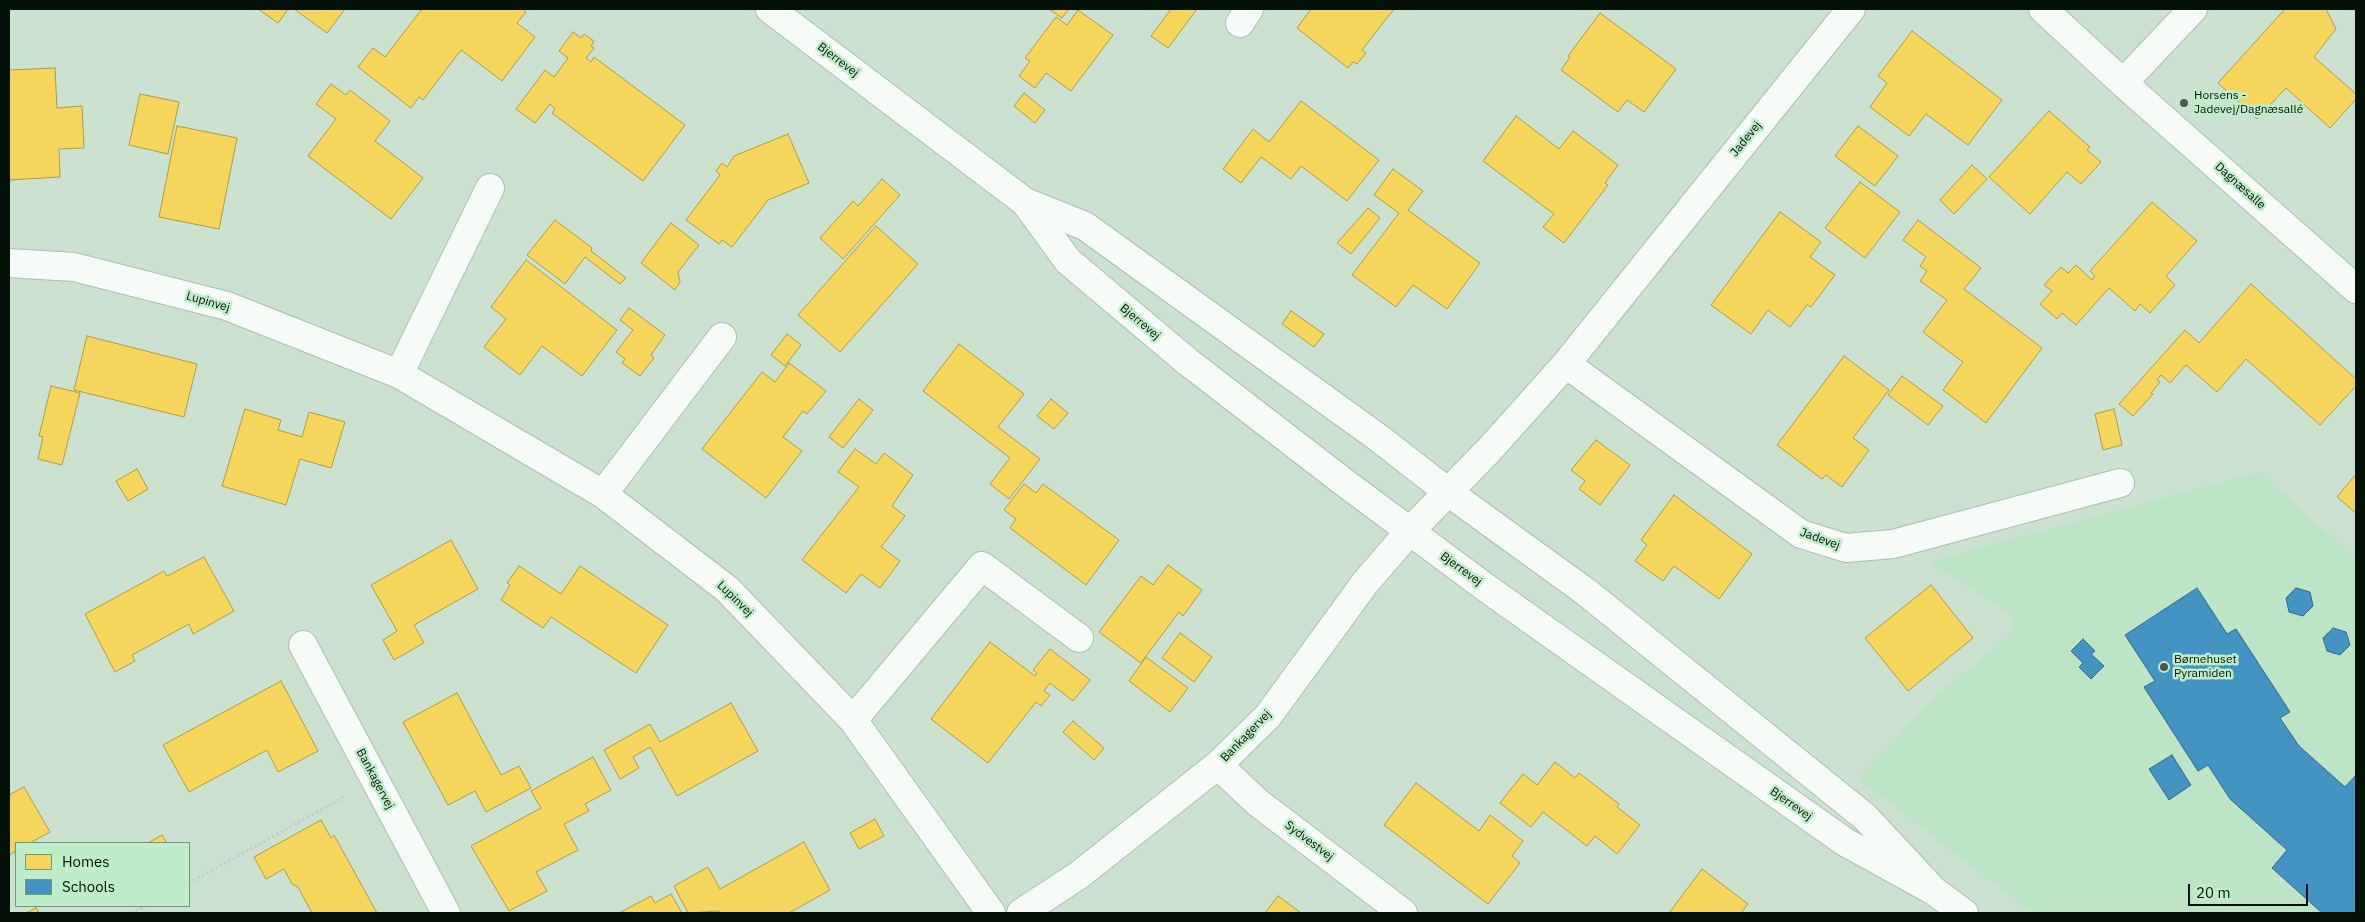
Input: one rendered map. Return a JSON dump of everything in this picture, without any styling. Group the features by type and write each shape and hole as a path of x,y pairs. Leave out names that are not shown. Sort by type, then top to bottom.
{"street":[{"name":"Bjerrevej","path":"770,9 1025,202 1085,226 1380,439 1448,492 1586,592 1865,817 1934,891"},
{"name":"Jadevej","path":"1448,492 1503,436 1566,364 1851,9"},
{"name":"Dagnæsalle","path":"2043,9 2123,83 2356,290"},
{"path":"2123,83 2193,9"},
{"path":"399,374 490,188"},
{"name":"Bjerrevej","path":"1025,202 1068,261 1188,362 1409,532 1845,842 1934,891 1964,913"},
{"name":"Lupinvej","path":"9,263 74,267 227,306 399,374 603,494 727,589 853,720 991,913"},
{"path":"603,494 722,337"},
{"name":"Jadevej","path":"1566,364 1801,534 1846,548 1893,544 2120,483"},
{"name":"Bankagervej","path":"1021,913 1079,875 1218,765 1268,716 1365,582 1409,532 1448,492"},
{"path":"853,720 982,566 1079,638"},
{"name":"Bankagervej","path":"303,645 446,913"},
{"name":"Sydvestvej","path":"1218,765 1257,802 1403,913"}],"path":[{"path":"190,882 375,779"},
{"path":"132,913 144,907"}],"shaded area":[{"name":"Børnehuset Pyramiden","path":"2259,472 2356,559 2356,913 2033,913 1859,779 1935,697 2009,637 2013,623 2008,612 1930,562"}],"building: Homes":[{"path":"258,9 288,9 278,23"},
{"path":"294,9 345,9 327,33"},
{"path":"422,9 522,9 526,12 517,23 535,37 502,81 461,50 423,100 419,97 411,108 358,67 373,48 385,57"},
{"path":"1049,9 1069,9 1062,18"},
{"path":"1171,9 1197,9 1168,48 1151,36"},
{"path":"1311,9 1394,9 1362,50 1366,53 1357,64 1353,62 1348,68 1297,28"},
{"path":"2285,9 2326,9 2336,29 2314,57 2356,94 2356,99 2330,128 2286,88 2257,119 2218,83"},
{"path":"1078,10 1113,35 1071,91 1046,73 1035,88 1019,76 1030,61 1025,58 1056,17 1067,25"},
{"path":"1600,13 1676,69 1644,112 1627,100 1618,112 1561,70 1570,57 1568,56"},
{"path":"1912,31 2002,100 1968,145 1926,114 1909,136 1870,107 1887,83 1878,76"},
{"path":"573,32 581,38 584,34 594,41 591,46 594,48 586,58 591,62 594,57 685,125 643,181 552,113 555,109 550,104 535,123 516,109 545,70 554,77 568,58 559,51"},
{"path":"55,68 57,108 82,106 84,148 59,149 60,177 9,180 9,70"},
{"path":"331,84 346,95 350,90 390,121 375,141 423,178 391,219 308,156 336,119 316,104"},
{"path":"1024,93 1045,110 1035,123 1014,106"},
{"path":"140,94 179,102 168,154 129,145"},
{"path":"1301,101 1379,160 1347,201 1301,166 1291,179 1261,157 1241,183 1223,169 1253,129 1269,142"},
{"path":"2049,111 2090,147 2087,150 2101,162 2081,184 2067,172 2030,214 1989,177"},
{"path":"1516,116 1559,149 1573,131 1618,165 1605,183 1608,185 1564,243 1543,227 1554,214 1483,161"},
{"path":"177,126 237,138 219,229 159,217"},
{"path":"1858,126 1898,156 1875,186 1835,156"},
{"path":"788,134 809,183 768,200 732,247 722,240 719,244 686,220 720,175 716,171 722,163 727,167 734,156"},
{"path":"1972,165 1987,179 1954,214 1940,200"},
{"path":"1393,169 1423,191 1408,210 1480,263 1447,309 1413,285 1396,307 1352,275 1399,213 1374,195"},
{"path":"882,179 900,195 843,259 820,238 853,201 858,206"},
{"path":"1860,182 1900,212 1865,258 1825,228"},
{"path":"2152,202 2197,241 2166,276 2175,285 2150,313 2140,304 2135,311 2109,288 2076,325 2062,313 2057,319 2040,304 2052,291 2044,285 2061,267 2068,273 2076,265 2092,280 2095,276 2090,271"},
{"path":"1368,208 1380,218 1351,254 1337,243"},
{"path":"1780,212 1821,242 1810,257 1835,275 1811,307 1807,305 1790,327 1768,310 1751,334 1711,305"},
{"path":"555,220 592,248 591,251 626,278 620,284 585,257 565,284 527,255"},
{"path":"1918,220 1981,268 1964,289 2042,348 1986,423 1943,390 1963,362 1923,332 1947,300 1920,281 1927,271 1920,266 1926,257 1903,240"},
{"path":"671,223 699,245 678,272 680,282 675,290 641,263"},
{"path":"876,226 918,264 840,352 798,315"},
{"path":"526,260 617,330 582,376 542,346 520,375 484,347 506,319 491,307"},
{"path":"2251,284 2356,379 2356,386 2320,425 2246,359 2217,392 2186,365 2170,383 2161,375 2157,380 2160,382 2151,393 2153,394 2133,416 2119,404 2185,330 2199,343"},
{"path":"629,308 665,335 651,355 654,358 640,376 622,363 625,359 616,352 633,330 620,320"},
{"path":"1291,311 1324,334 1314,347 1282,324"},
{"path":"787,334 801,345 785,366 771,355"},
{"path":"87,336 197,364 184,417 74,390"},
{"path":"959,344 1024,394 998,427 1040,459 1009,499 990,484 1010,458 923,391"},
{"path":"1844,356 1889,390 1853,438 1869,450 1842,487 1826,475 1822,479 1777,445"},
{"path":"789,363 826,391 807,414 803,411 783,437 802,451 766,498 702,449 762,372 775,382"},
{"path":"1902,376 1943,406 1928,425 1888,395"},
{"path":"51,386 80,393 62,465 38,459 43,437 39,436"},
{"path":"859,399 873,410 843,448 829,437"},
{"path":"1051,399 1068,413 1054,429 1037,416"},
{"path":"245,409 281,420 278,430 302,437 309,412 345,422 331,468 300,459 286,505 222,486"},
{"path":"2114,409 2122,445 2103,450 2095,414"},
{"path":"1596,440 1630,465 1600,505 1579,489 1585,481 1571,470"},
{"path":"855,449 876,464 884,453 913,475 892,506 905,516 881,547 900,561 880,588 861,574 846,593 802,560 859,487 838,472"},
{"path":"137,469 148,489 128,501 116,481"},
{"path":"2356,474 2356,513 2337,497"},
{"path":"1024,484 1036,493 1043,484 1119,540 1086,585 1010,528 1016,519 1004,510"},
{"path":"1674,495 1752,554 1719,599 1674,566 1663,581 1635,561 1647,545 1641,540"},
{"path":"451,540 478,589 414,625 424,643 394,660 383,640 397,631 371,585"},
{"path":"204,557 234,611 193,634 189,624 132,655 135,661 115,672 85,614 164,571 167,576"},
{"path":"1168,565 1202,590 1183,616 1179,612 1141,663 1099,632 1141,576 1153,585"},
{"path":"519,566 561,594 580,566 668,625 636,673 551,617 543,628 501,600 510,585 507,583"},
{"path":"1931,585 1973,638 1908,691 1865,638"},
{"path":"1180,633 1212,657 1194,682 1162,658"},
{"path":"990,642 1035,676 1037,673 1033,670 1050,649 1090,680 1073,701 1050,683 1044,691 1050,695 1041,706 1036,702 988,763 931,719"},
{"path":"1146,657 1188,688 1170,712 1129,681"},
{"path":"281,681 318,751 278,772 267,750 189,792 163,745"},
{"path":"457,693 501,775 519,766 531,788 486,812 475,791 448,805 403,722"},
{"path":"731,703 758,751 677,796 650,747 633,757 639,768 620,779 604,750 650,724 660,742"},
{"path":"1073,721 1104,748 1094,760 1063,732"},
{"path":"593,757 611,790 585,804 589,811 564,824 578,850 536,872 547,891 509,911 471,846 541,808 531,791"},
{"path":"1555,762 1575,778 1579,773 1619,804 1617,807 1640,825 1617,854 1595,836 1587,846 1543,812 1531,827 1500,803 1523,774 1537,785"},
{"path":"1416,783 1479,831 1490,815 1523,841 1512,856 1520,863 1488,904 1384,825"},
{"path":"24,787 50,832 32,842 15,842 15,852 9,855 9,795"},
{"path":"875,819 884,836 859,849 850,833"},
{"path":"321,820 331,838 334,835 377,913 312,913 298,887 292,884 284,869 266,879 254,857"},
{"path":"162,835 166,842 150,842"},
{"path":"804,842 830,890 789,913 720,913 719,911 688,913 674,886 708,867 720,889"},
{"path":"1702,869 1748,904 1741,913 1669,913"},
{"path":"671,894 682,913 619,913 651,896 655,903"},
{"path":"1278,896 1301,913 1265,913"},
{"path":"36,908 39,913 26,913"}],"building: Schools":[{"path":"2197,588 2227,634 2236,629 2290,712 2280,718 2299,746 2345,787 2356,775 2356,913 2322,913 2272,868 2287,850 2230,799 2208,765 2198,771 2144,687 2155,681 2125,635"},
{"path":"2296,588 2310,592 2313,606 2303,616 2289,612 2286,598"},
{"path":"2333,628 2346,632 2350,645 2340,655 2327,651 2323,638"},
{"path":"2083,639 2095,651 2091,654 2104,666 2091,679 2079,667 2083,663 2071,651"},
{"path":"2172,755 2191,785 2169,800 2149,769"}],"place":[{"name":"Horsens - Jadevej/Dagnæsallé","path":"2184,103"},
{"name":"Børnehuset Pyramiden","path":"2164,667"}]}
